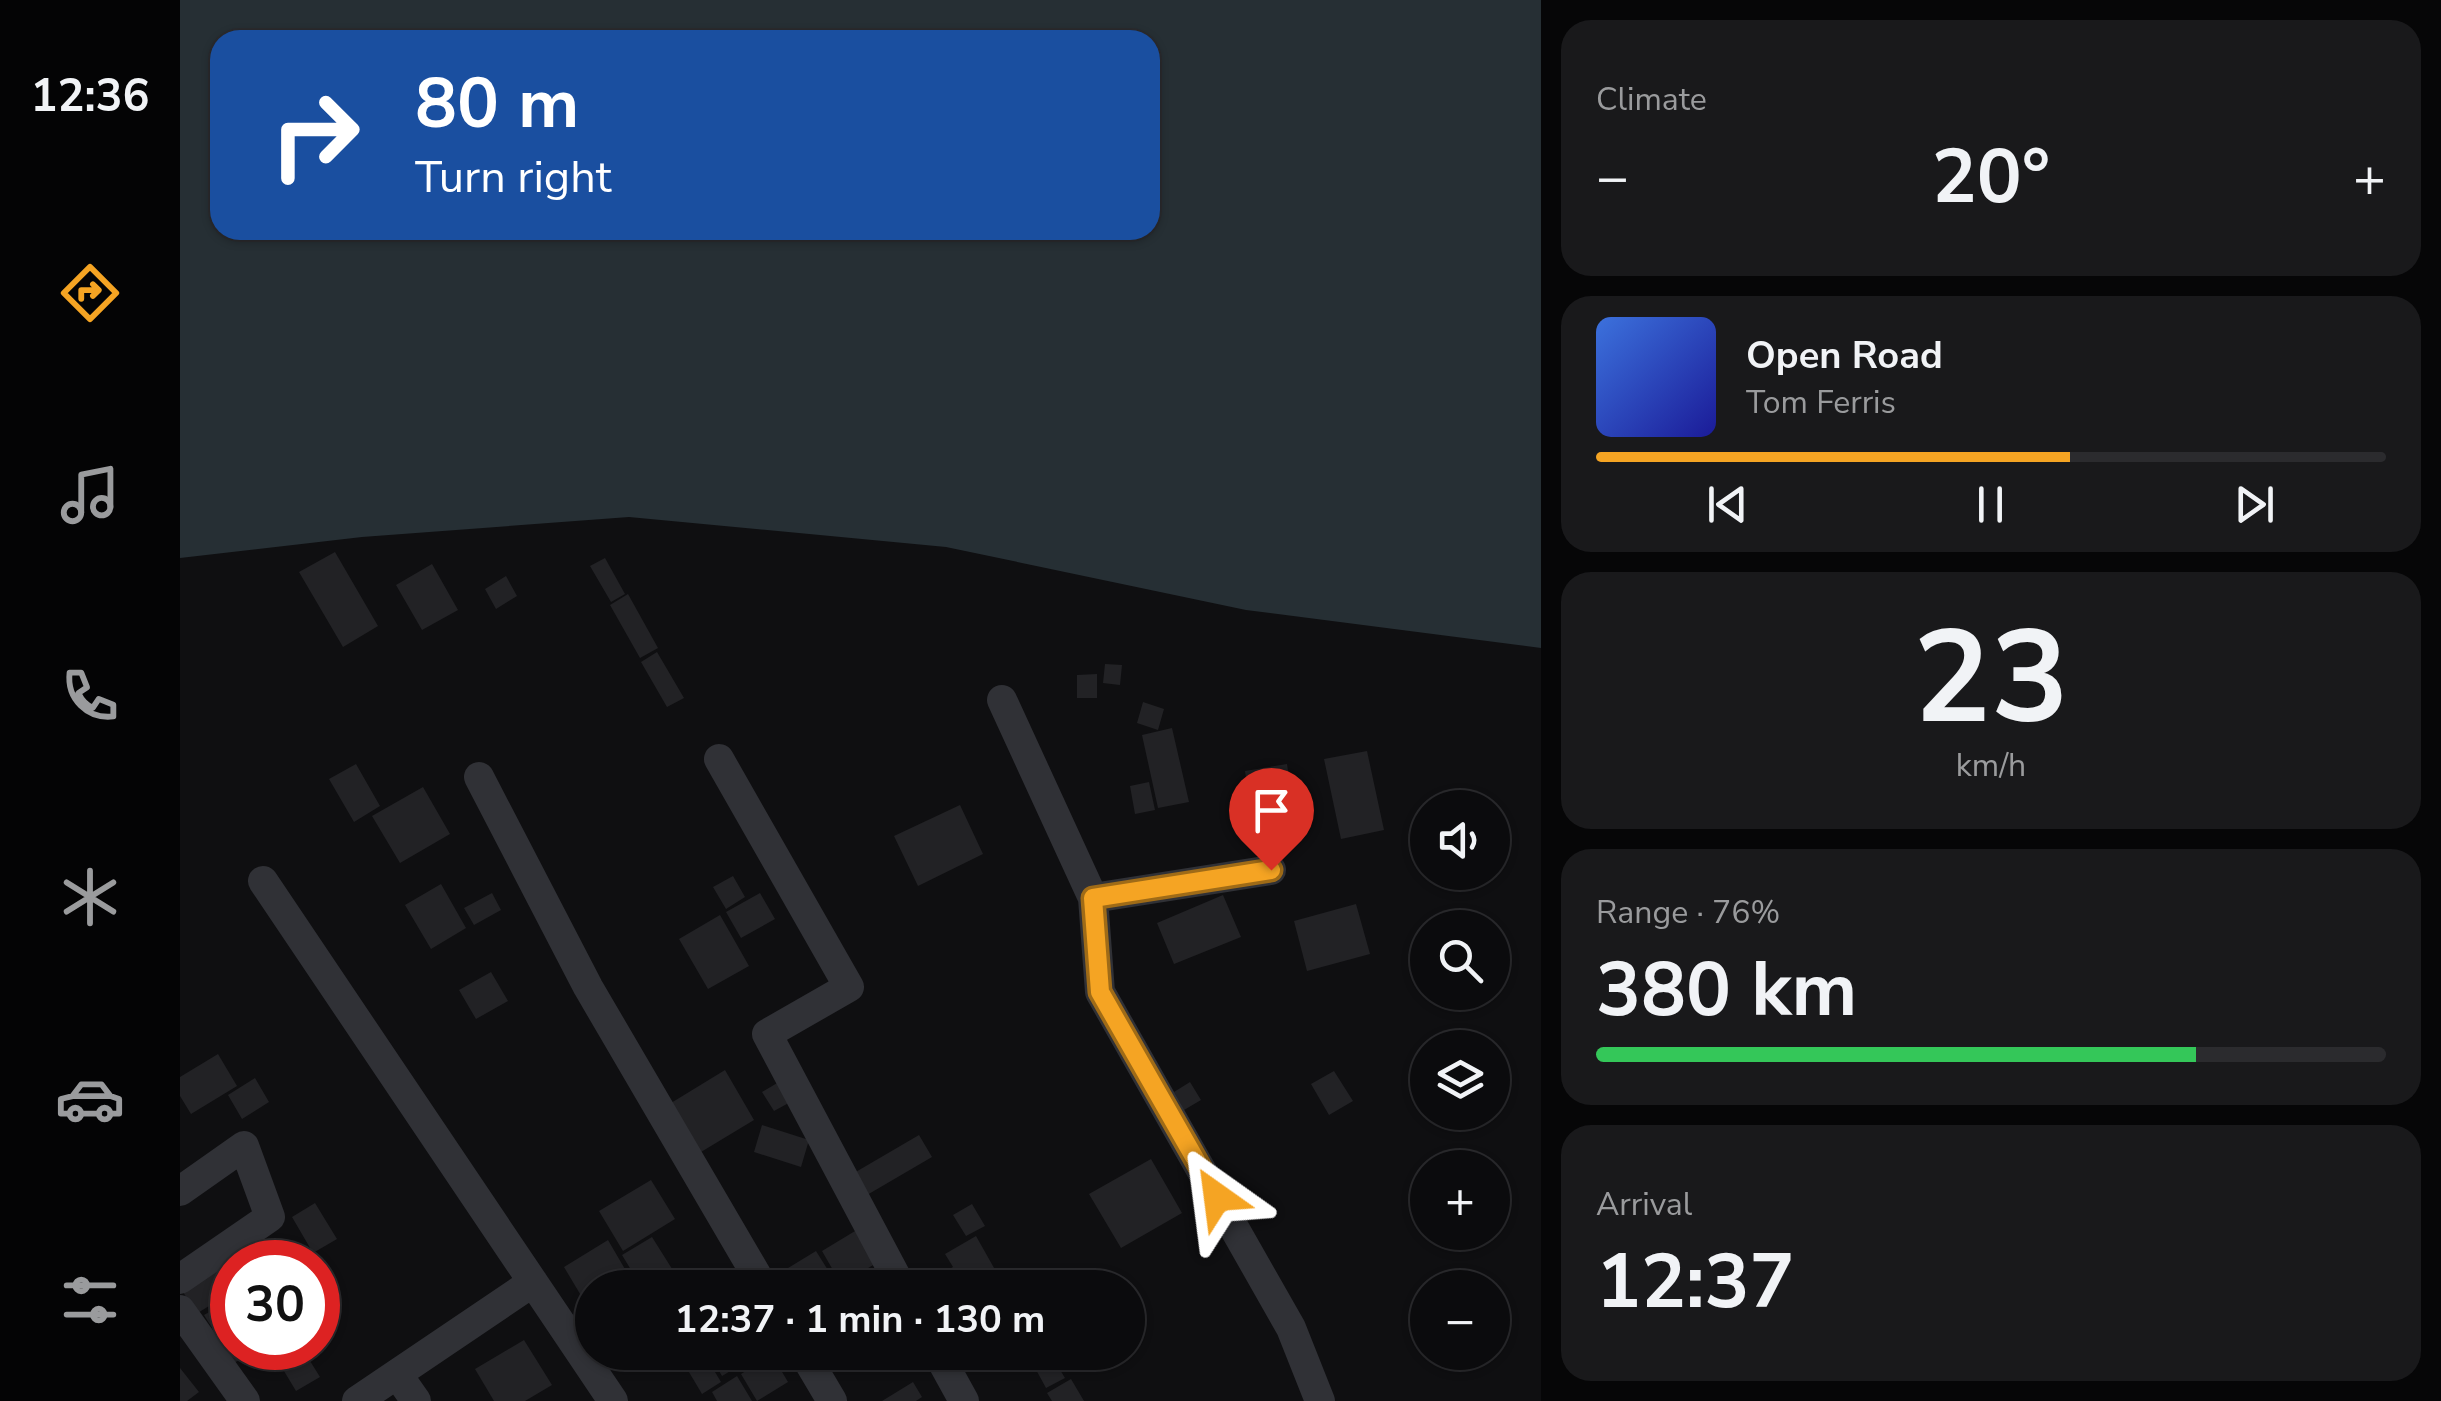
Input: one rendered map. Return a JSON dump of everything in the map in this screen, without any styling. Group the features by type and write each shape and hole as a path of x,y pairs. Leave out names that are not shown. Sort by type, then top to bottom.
{"street":[{"path":"1002,700 1093,898 1100,992 1291,1328 1320,1401"},
{"path":"720,759 850,987 767,1034 892,1270"},
{"path":"479,777 588,988 753,1270"},
{"path":"1093,898 1271,870"},
{"path":"263,881 613,1401"},
{"path":"180,1191 244,1146 270,1217 180,1279"},
{"path":"357,1401 533,1282"},
{"path":"180,1310 245,1401"},
{"path":"813,1370 832,1401"},
{"path":"948,1370 964,1401"},
{"path":"397,1374 416,1401"}],"shaded area":[{"path":"180,0 1541,0 1541,648 1246,610 946,547 629,517 362,537 180,558"}],"building":[{"path":"335,552 378,626 343,647 299,572"},
{"path":"605,558 625,594 611,602 590,566"},
{"path":"432,564 458,610 422,630 396,585"},
{"path":"506,576 517,596 496,609 485,589"},
{"path":"628,594 658,648 640,658 610,605"},
{"path":"657,652 684,698 667,707 641,662"},
{"path":"1105,664 1122,665 1120,685 1103,683"},
{"path":"1097,674 1097,698 1077,698 1077,675"},
{"path":"1143,702 1164,709 1158,730 1137,723"},
{"path":"1172,728 1189,802 1158,808 1142,735"},
{"path":"1367,751 1384,830 1341,839 1324,759"},
{"path":"356,764 380,806 354,822 329,779"},
{"path":"1287,764 1294,812 1252,818 1245,771"},
{"path":"1149,782 1155,810 1135,814 1130,786"},
{"path":"423,787 450,834 400,863 372,816"},
{"path":"960,805 983,854 918,886 894,836"},
{"path":"733,876 745,897 726,909 713,887"},
{"path":"441,884 466,928 431,949 405,905"},
{"path":"492,893 501,910 474,925 464,908"},
{"path":"760,893 775,919 741,938 726,912"},
{"path":"1223,895 1241,937 1174,964 1157,923"},
{"path":"1356,904 1370,954 1307,971 1294,921"},
{"path":"720,915 749,966 708,989 679,939"},
{"path":"491,972 508,1001 476,1019 459,990"},
{"path":"218,1054 237,1086 191,1114 180,1096 180,1077"},
{"path":"725,1070 754,1120 701,1152 671,1103"},
{"path":"1334,1071 1353,1101 1329,1115 1311,1084"},
{"path":"255,1078 269,1102 242,1119 228,1095"},
{"path":"784,1079 796,1099 774,1111 762,1092"},
{"path":"1190,1082 1201,1100 1184,1110 1174,1092"},
{"path":"762,1125 809,1140 801,1167 754,1152"},
{"path":"919,1135 932,1157 867,1195 854,1173"},
{"path":"1151,1159 1182,1213 1121,1248 1089,1194"},
{"path":"651,1180 675,1219 623,1251 599,1211"},
{"path":"315,1203 337,1239 305,1240 292,1217"},
{"path":"972,1204 985,1226 966,1236 953,1215"},
{"path":"860,1228 880,1261 865,1270 833,1270 822,1251"},
{"path":"976,1236 995,1270 948,1270 953,1267 945,1254"},
{"path":"652,1237 673,1270 631,1270 622,1255"},
{"path":"608,1240 626,1270 575,1270 575,1285 564,1267"},
{"path":"816,1251 828,1270 785,1270"},
{"path":"210,1274 210,1305 196,1314 182,1290"},
{"path":"524,1340 552,1385 525,1401 494,1401 475,1369"},
{"path":"180,1368 199,1392 187,1401 180,1401"},
{"path":"283,1370 316,1370 320,1377 296,1391"},
{"path":"688,1370 714,1370 721,1382 702,1394"},
{"path":"748,1370 781,1370 788,1382 757,1401 741,1374"},
{"path":"1036,1370 1060,1370 1065,1378 1046,1388"},
{"path":"737,1376 752,1401 717,1401 712,1392"},
{"path":"1071,1379 1084,1401 1052,1401 1047,1393"},
{"path":"913,1382 922,1397 916,1401 882,1401"}],"route":[{"path":"1217,1197 1100,992 1093,898 1271,870"}]}
